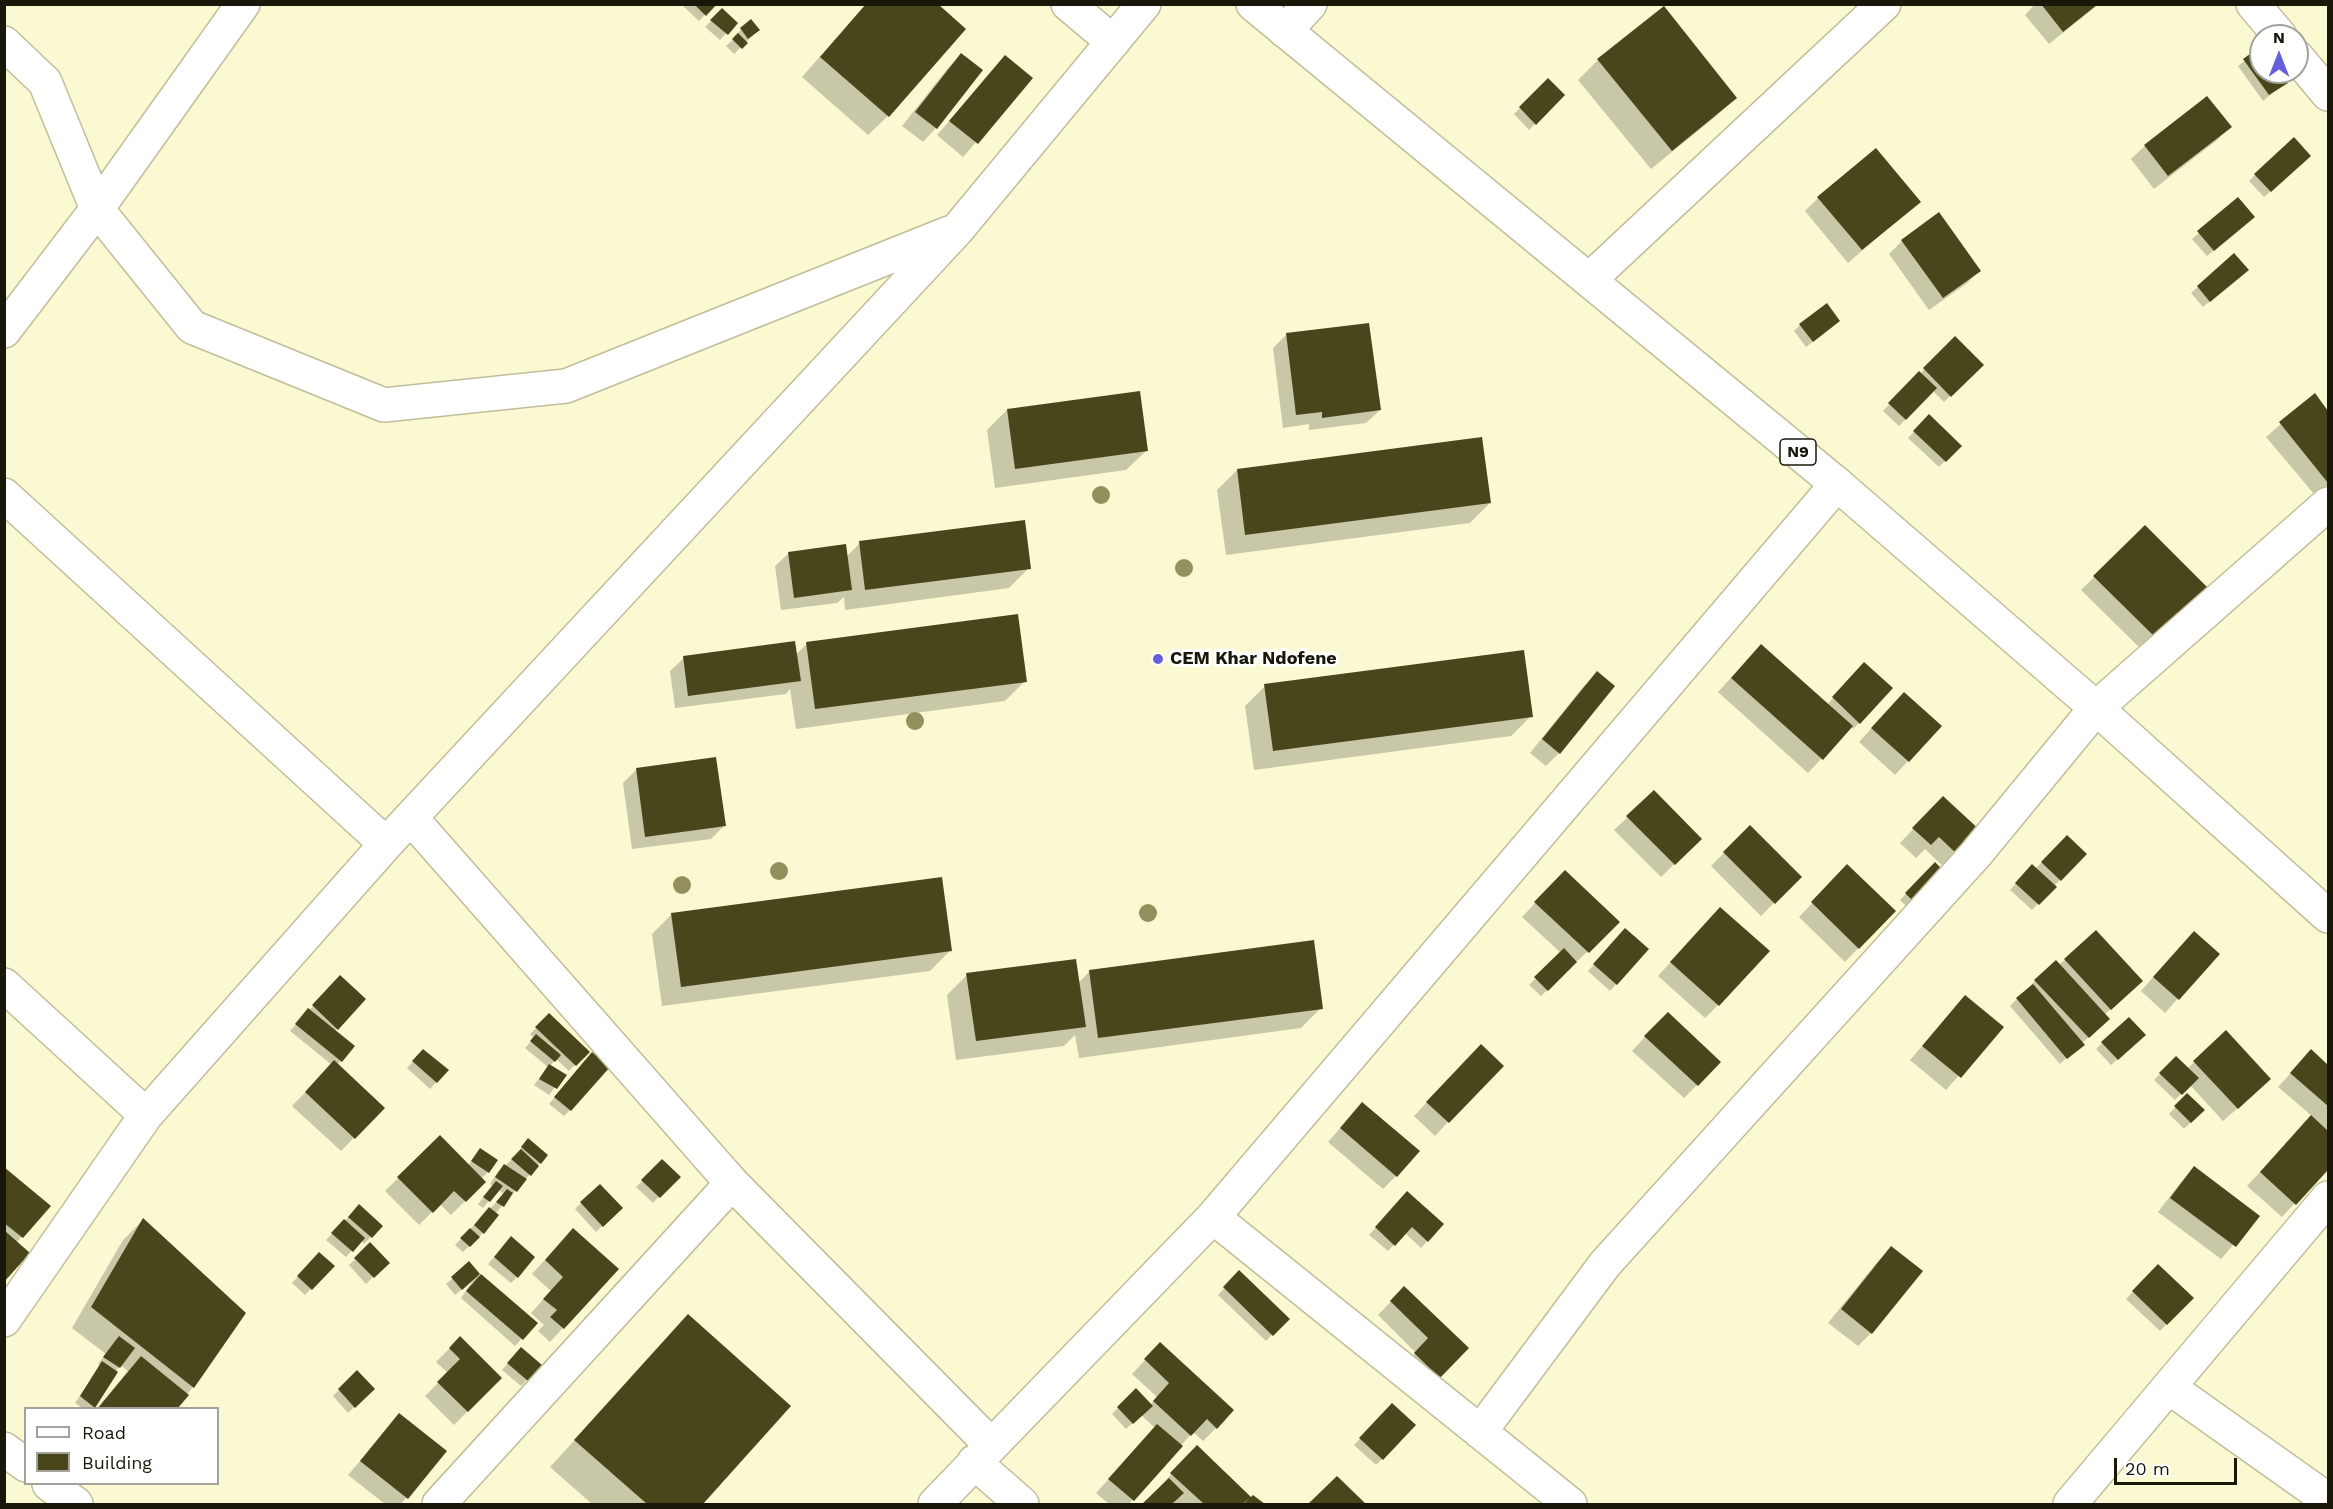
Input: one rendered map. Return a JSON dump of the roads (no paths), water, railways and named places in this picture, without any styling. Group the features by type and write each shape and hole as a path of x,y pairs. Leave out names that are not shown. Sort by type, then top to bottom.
{"street":[{"path":"4,331 97,209 243,4"},
{"path":"1068,4 1113,42"},
{"path":"4,1320 146,1115 386,844 957,230 1144,4"},
{"name":"N9","path":"1253,4 1837,484 2096,708 2328,916"},
{"path":"1285,31 1310,4"},
{"path":"2253,4 2270,24"},
{"path":"1589,280 1867,10"},
{"path":"4,43 45,82 97,209 192,327 384,405 566,386 957,230"},
{"path":"2309,71 2328,94"},
{"path":"935,1504 1214,1217 1837,484"},
{"path":"4,495 386,844"},
{"path":"1480,1432 1605,1264 1969,862 2096,708 2328,504"},
{"path":"411,818 732,1183 983,1454 1022,1504"},
{"path":"4,985 146,1115"},
{"path":"439,1504 732,1183"},
{"path":"2070,1504 2328,1198"},
{"path":"1214,1217 1570,1504"},
{"path":"2170,1388 2328,1500"},
{"path":"4,1449 24,1464"},
{"path":"50,1485 76,1504"}],"place":[{"name":"CEM Khar Ndofene","path":"1158,659"}]}
